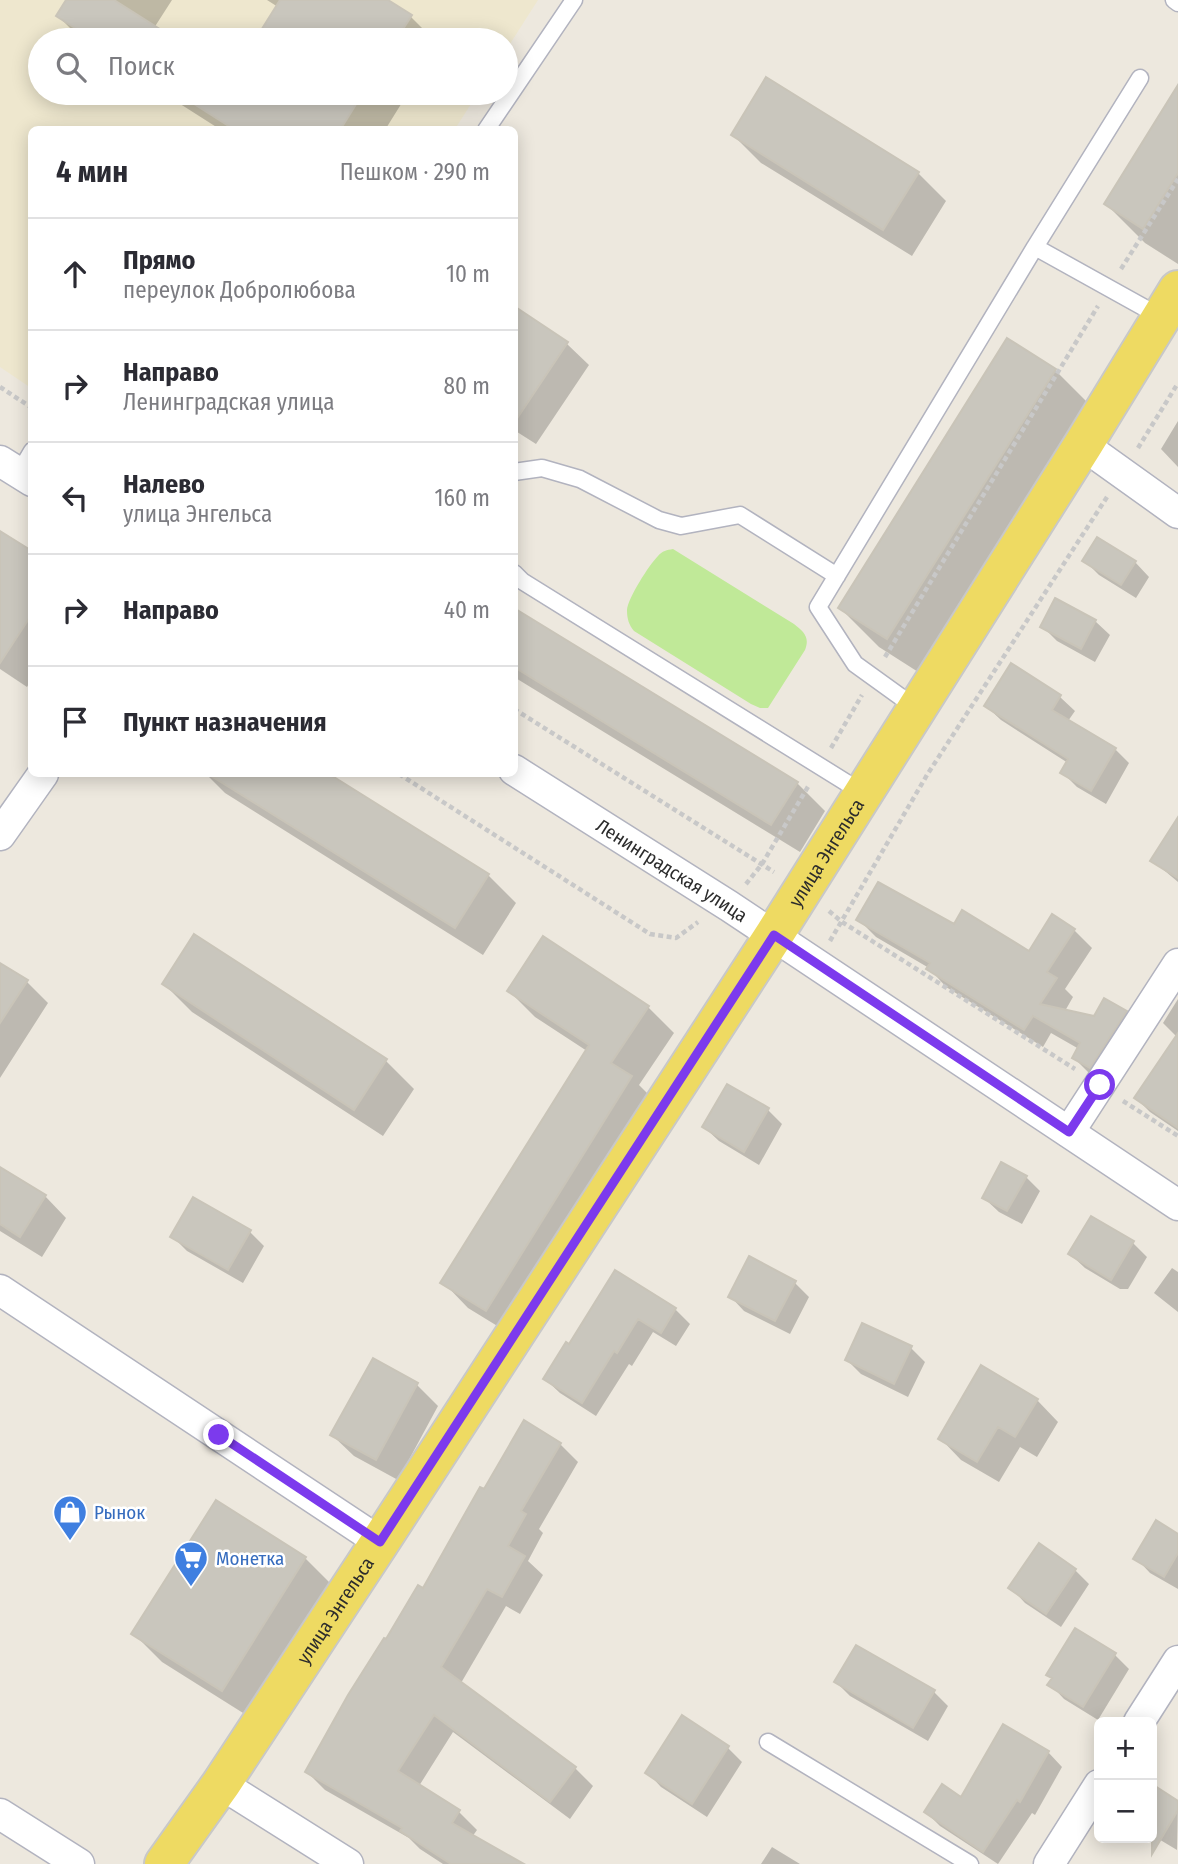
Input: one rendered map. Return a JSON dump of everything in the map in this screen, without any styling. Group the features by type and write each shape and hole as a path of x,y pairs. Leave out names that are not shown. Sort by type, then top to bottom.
{"main road":[{"name":"улица Энгельса","path":"164,1864 380,1542 774,935 1169,304"}],"street":[{"path":"1083,445 1178,513"},
{"name":"Ленинградская улица","path":"518,773 774,935 1178,1205"},
{"path":"0,835 41,777"},
{"path":"1069,1132 1178,964"},
{"path":"0,1290 380,1542"},
{"path":"1142,1717 1178,1661"},
{"path":"220,1784 348,1864"},
{"path":"1049,1864 1094,1793"},
{"path":"0,1814 79,1864"}],"lane":[{"path":"518,83 574,0"},
{"path":"916,708 855,664 818,607 1140,78"},
{"path":"489,126 503,105"},
{"path":"1035,247 1109,288 1169,304"},
{"path":"518,471 542,468 580,479 659,520 681,526 740,515 837,576"},
{"path":"518,577 863,793"},
{"path":"768,1742 970,1864"}],"path":[{"path":"746,885 762,864 873,676 1178,179"},
{"path":"829,944 927,775 1178,383"},
{"path":"0,387 28,405"},
{"path":"518,712 785,879"},
{"path":"404,777 650,934 676,938 702,920"},
{"path":"823,906 842,922 1178,1136"}],"shaded area":[{"path":"0,0 538,0 518,31 518,28 28,28 28,105 470,105 457,126 28,126 28,386 0,367"}],"green space":[{"path":"673,549 794,624 805,635 805,650 768,708 751,704 634,631 631,626 627,610 635,590 660,554"}],"building":[{"path":"66,0 114,0 158,28 75,28 56,16"},
{"path":"280,0 388,0 412,15 404,28 262,28"},
{"path":"766,77 919,172 883,230 731,135"},
{"path":"1178,85 1178,173 1143,229 1104,204"},
{"path":"196,105 356,105 342,126 229,126"},
{"path":"518,309 568,342 518,417"},
{"path":"1007,338 1056,369 887,639 838,608"},
{"path":"0,531 28,548 28,620 0,663"},
{"path":"1097,537 1136,561 1121,585 1082,561"},
{"path":"1055,598 1096,620 1081,649 1040,627"},
{"path":"518,610 798,782 771,825 518,669"},
{"path":"1011,663 1061,695 1052,710 1116,748 1091,791 1060,773 1068,759 984,706"},
{"path":"213,777 334,777 489,874 455,928"},
{"path":"1178,817 1178,878 1150,861"},
{"path":"878,882 954,924 962,910 1029,951 1052,914 1075,929 1047,972 1057,978 1040,1004 1094,1016 1104,998 1127,1011 1090,1068 1072,1058 1080,1043 1033,1016 1024,1030 926,969 930,963 856,920"},
{"path":"194,934 387,1059 354,1110 162,984"},
{"path":"543,936 649,1006 611,1063 632,1076 486,1311 440,1283 589,1045 507,991"},
{"path":"0,963 28,980 0,1023"},
{"path":"1178,1033 1178,1128 1134,1098"},
{"path":"727,1084 769,1108 744,1152 702,1127"},
{"path":"1001,1162 1027,1176 1007,1211 982,1198"},
{"path":"0,1167 46,1195 20,1237 0,1224"},
{"path":"193,1197 251,1230 228,1270 170,1237"},
{"path":"1091,1216 1134,1241 1111,1280 1068,1254"},
{"path":"749,1256 796,1281 775,1321 728,1297"},
{"path":"615,1270 676,1308 661,1333 638,1319 617,1353 614,1351 582,1403 543,1379 566,1342 569,1344"},
{"path":"862,1323 912,1346 894,1384 845,1360"},
{"path":"373,1358 418,1383 376,1460 330,1435"},
{"path":"981,1365 1038,1399 1015,1437 998,1427 977,1462 938,1439"},
{"path":"524,1420 561,1443 521,1511 526,1514 508,1546 525,1556 502,1597 487,1589 441,1667 576,1767 550,1802 434,1715 398,1771 460,1810 452,1823 524,1864 451,1864 400,1831 402,1828 305,1772 348,1695 418,1585 423,1588 480,1487 484,1489"},
{"path":"216,1500 306,1557 222,1691 131,1634"},
{"path":"1156,1520 1178,1534 1178,1553 1164,1577 1133,1559"},
{"path":"1039,1543 1076,1569 1046,1614 1008,1588"},
{"path":"1075,1628 1116,1653 1083,1707 1047,1685 1052,1678 1046,1675"},
{"path":"856,1645 935,1690 913,1728 834,1682"},
{"path":"682,1715 729,1746 692,1804 645,1773"},
{"path":"1003,1724 1049,1751 1020,1802 1017,1800 983,1852 924,1812 942,1784 961,1797"},
{"path":"1157,1787 1178,1801 1178,1810 1152,1854 1152,1843 1157,1843"}],"place":[{"name":"Рынок","path":"70,1542"},
{"name":"Монетка","path":"191,1588"}],"route":[{"path":"219,1435 380,1542 774,935 1069,1132 1100,1085"}]}
